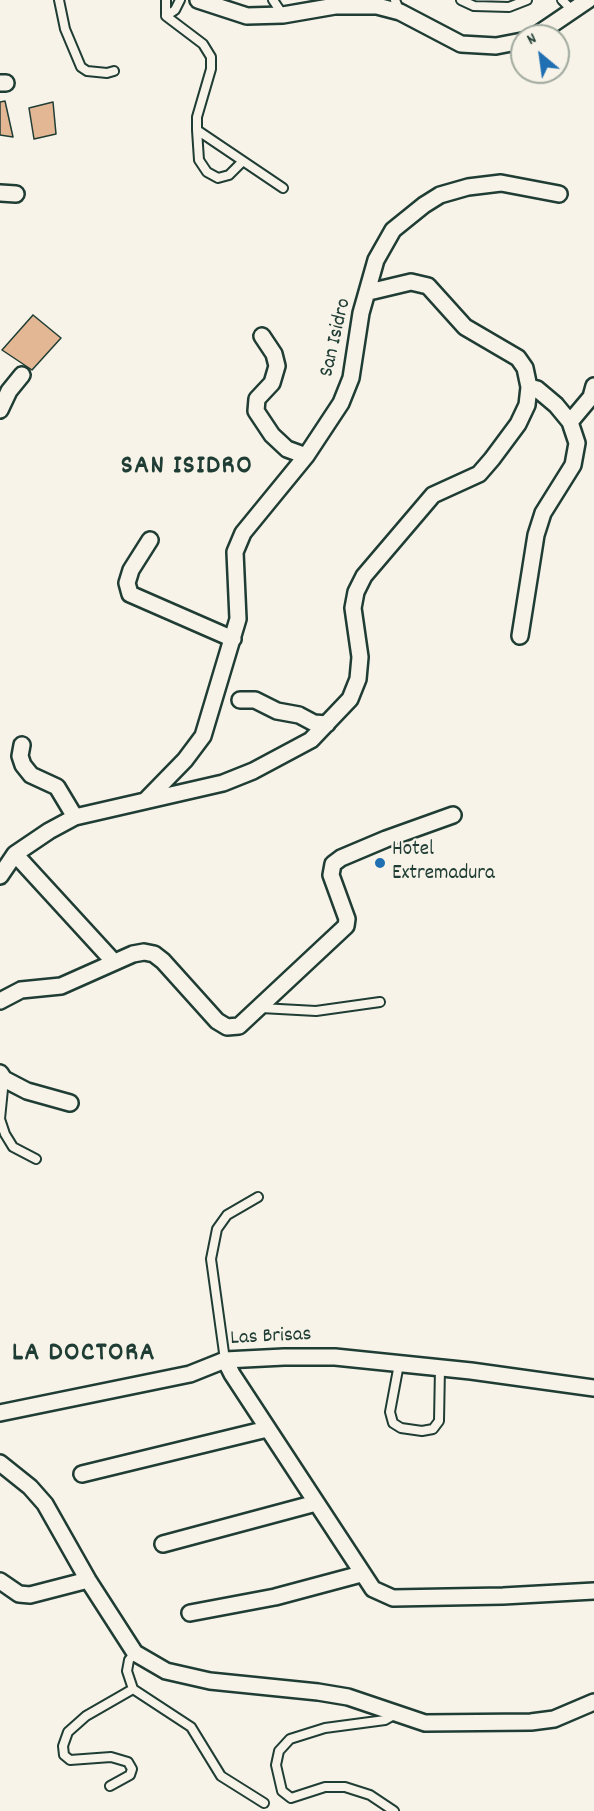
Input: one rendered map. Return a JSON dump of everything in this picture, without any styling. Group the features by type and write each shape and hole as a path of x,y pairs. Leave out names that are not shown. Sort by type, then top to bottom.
{"street":[{"path":"198,0 247,16 283,15 355,5 398,6 460,45 496,46 510,43"},
{"path":"554,24 588,0"},
{"path":"369,292 376,260 393,231 424,204 440,195 468,186 501,183 559,194"},
{"name":"San Isidro","path":"143,803 179,767 203,736 238,619 235,552 243,533 306,456 341,403 351,378 362,313 369,292 411,282 428,286 465,327 518,358 525,368 529,387"},
{"path":"262,336 274,354 277,366 272,383 257,399 256,411 272,435 287,449 306,456"},
{"path":"0,410 9,390 22,375"},
{"path":"570,423 591,397 594,386"},
{"path":"0,876 15,854 75,817 223,783 253,771 311,740 350,699 358,679 360,657 353,608 356,592 364,576 433,495 479,474 518,424 527,405 529,387 537,389 550,399 570,423 575,434 576,454 573,465 552,496 540,524 531,561 520,636"},
{"path":"150,540 131,570 127,583 130,594 233,639"},
{"path":"240,700 255,700 277,711 299,715 314,723 327,724"},
{"path":"22,745 20,756 23,765 31,775 57,787 75,817"},
{"path":"0,1001 21,990 61,986 133,954 144,952 154,954 189,988 217,1022 227,1027 239,1026 261,1008 346,926 347,919 331,875 333,864 340,858 378,842 453,815"},
{"path":"15,854 114,962"},
{"path":"2,1076 27,1090 70,1103"},
{"name":"Las Brisas","path":"0,1413 190,1374 225,1360 335,1357 594,1388"},
{"path":"225,1360 267,1429 372,1589 393,1598 503,1596 594,1591"},
{"path":"82,1474 267,1429"},
{"path":"7,1468 45,1504 88,1580 135,1653 148,1663 186,1677 348,1697 425,1723 506,1724 554,1719 594,1702"},
{"path":"163,1544 316,1503"},
{"path":"189,1613 275,1598 361,1574"},
{"path":"0,1581 19,1594 30,1595 88,1580"}],"lane":[{"path":"59,0 65,29 81,67 87,71 106,73 114,70"},
{"path":"166,0 166,16"},
{"path":"166,16 175,10 180,0"},
{"path":"273,0 283,15"},
{"path":"461,0 474,6 509,7 527,0"},
{"path":"562,0 573,12"},
{"path":"166,16 203,44 210,57 211,69 196,117 199,160 207,172 218,178 229,175 242,162"},
{"path":"197,130 283,188"},
{"path":"261,1008 316,1011 380,1002"},
{"path":"2,1076 0,1119 5,1134 13,1147 36,1160"},
{"path":"225,1360 211,1259 217,1228 227,1215 258,1197"},
{"path":"399,1364 390,1412 393,1423 400,1428 423,1431 433,1429 440,1421 440,1368"},
{"path":"135,1653 129,1660 127,1671 133,1689 190,1727 221,1776 264,1803"},
{"path":"110,1786 130,1774 132,1769 128,1762 111,1757 70,1760 64,1755 63,1746 68,1732 86,1716 133,1689"},
{"path":"392,1712 392,1716 385,1720 326,1728 290,1739 279,1751 276,1765 282,1791 291,1798 326,1787 345,1787 369,1795 394,1811"}],"building":[{"path":"5,101 13,137 0,135 0,102"},
{"path":"53,102 56,134 34,139 29,108"},
{"path":"33,315 61,338 32,370 2,350"}],"place":[{"name":"Hotel Extremadura","path":"380,863"}],"district":[{"name":"SAN ISIDRO","path":"187,468"},
{"name":"LA DOCTORA","path":"84,1355"}]}
